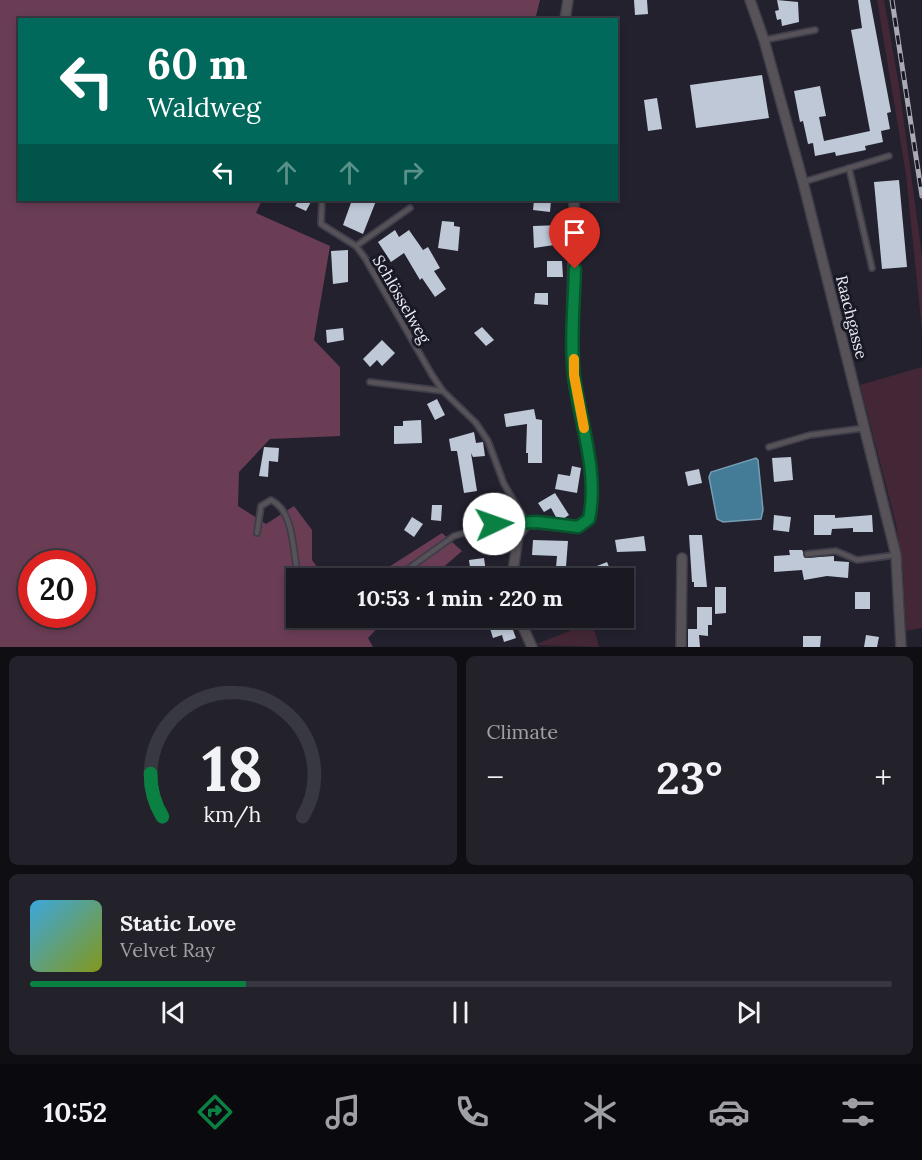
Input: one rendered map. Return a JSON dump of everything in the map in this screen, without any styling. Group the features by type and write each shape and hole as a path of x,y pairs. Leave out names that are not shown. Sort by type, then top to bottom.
{"street":[{"path":"565,18 568,0"},
{"name":"Raachgasse","path":"750,0 764,39 803,182 896,555 901,647"},
{"path":"514,568 518,536 527,522 578,527 589,519 592,506 588,442 574,375 574,201"},
{"path":"681,647 682,558"},
{"path":"523,628 532,647"}],"lane":[{"path":"764,39 815,30"},
{"path":"803,182 890,156"},
{"path":"849,168 872,268"},
{"name":"Schlösselweg","path":"322,201 321,224 356,246 443,391 463,408 488,441 504,484 527,522"},
{"path":"356,246 410,208"},
{"path":"370,382 443,391"},
{"path":"769,447 810,435 865,429"},
{"path":"257,533 261,506 271,500 277,503 283,510 290,528 297,568"},
{"path":"409,568 454,536 494,524 527,522"},
{"path":"807,554 836,551 857,560 896,555"}],"shaded area":[{"path":"0,0 540,0 536,18 18,18 18,201 262,201 256,213 330,246 314,340 340,367 340,436 270,439 239,472 238,506 266,524 294,506 312,530 312,560 318,568 286,568 286,628 378,628 368,638 373,647 0,647"},
{"path":"877,0 884,0 899,86 922,256 922,330 906,174"},
{"path":"922,367 922,628 906,631 903,569 896,524 860,385"},
{"path":"442,533 462,551 443,568 387,568"},
{"path":"577,628 594,628 599,647 534,645"}],"water":[{"path":"756,458 763,510 761,519 723,522 717,519 709,477 711,472"}],"building":[{"path":"634,0 647,0 648,14 635,15"},
{"path":"777,0 798,2 799,22 782,26 781,19 777,20 775,11 779,10"},
{"path":"858,0 870,0 891,112 887,113 890,129 881,131 883,142 865,146 866,150 836,156 835,152 815,156 813,143 808,144 803,121 800,122 794,91 820,86 826,116 819,117 824,141 870,131 851,30 862,28"},
{"path":"762,75 769,118 696,128 690,85"},
{"path":"657,98 662,129 648,131 644,100"},
{"path":"899,180 907,267 882,269 874,182"},
{"path":"298,201 311,201 306,211 295,206"},
{"path":"352,201 376,201 363,234 343,225"},
{"path":"534,201 551,201 550,212 533,210"},
{"path":"442,221 454,222 454,226 460,227 458,251 438,248"},
{"path":"562,225 561,244 534,248 533,226"},
{"path":"395,230 399,237 409,230 423,250 428,247 440,268 434,271 446,289 435,297 422,278 420,280 404,253 391,262 378,242"},
{"path":"348,250 348,282 333,284 331,251"},
{"path":"547,261 562,261 563,277 547,277"},
{"path":"535,293 548,293 548,305 534,304"},
{"path":"482,327 494,340 486,346 474,333"},
{"path":"343,328 344,340 327,343 326,330"},
{"path":"382,340 395,353 382,366 377,360 370,367 363,359"},
{"path":"437,399 445,415 435,420 427,404"},
{"path":"534,409 536,419 542,420 542,463 528,463 527,424 506,427 504,414"},
{"path":"421,420 422,443 394,444 394,426 403,426 403,421"},
{"path":"474,432 476,443 483,442 485,456 473,457 471,453 477,491 464,493 457,451 451,451 449,439"},
{"path":"264,447 279,448 278,462 269,461 268,477 259,476"},
{"path":"791,457 793,480 774,482 772,458"},
{"path":"572,466 581,468 577,493 555,489 558,474 570,476"},
{"path":"699,469 702,483 688,486 685,472"},
{"path":"555,493 569,515 563,519 557,519 551,508 544,512 538,503"},
{"path":"501,503 505,515 482,522 478,510"},
{"path":"432,505 442,505 441,521 431,520"},
{"path":"774,515 791,517 789,532 773,530"},
{"path":"814,515 835,515 835,518 872,515 873,532 853,532 853,528 832,529 831,535 814,535"},
{"path":"412,517 423,524 414,537 404,530"},
{"path":"689,535 702,535 707,587 694,587 694,582 692,582"},
{"path":"644,536 646,551 617,552 615,540"},
{"path":"533,540 568,541 566,568 556,568 557,556 532,555"},
{"path":"789,550 802,550 806,558 834,556 834,561 849,562 848,578 827,576 804,580 802,570 774,572 774,556 790,555"},
{"path":"484,558 485,568 470,568 469,560"},
{"path":"607,562 609,568 598,568 597,566"},
{"path":"715,587 726,587 726,613 715,614"},
{"path":"855,592 870,592 870,609 855,609"},
{"path":"697,607 712,607 712,625 708,625 708,636 699,635 700,647 688,647 688,629 697,629"},
{"path":"490,628 516,628 513,630 516,638 504,642 502,635 493,638"},
{"path":"866,635 879,637 877,647 864,647"},
{"path":"803,636 821,636 820,647 803,647"}],"railway":[{"path":"892,0 922,196"}],"slow traffic":[{"path":"574,359 574,375 584,428"}],"route":[{"path":"494,524 537,522 578,527 589,519 592,506 588,442 574,375 575,269"}]}
